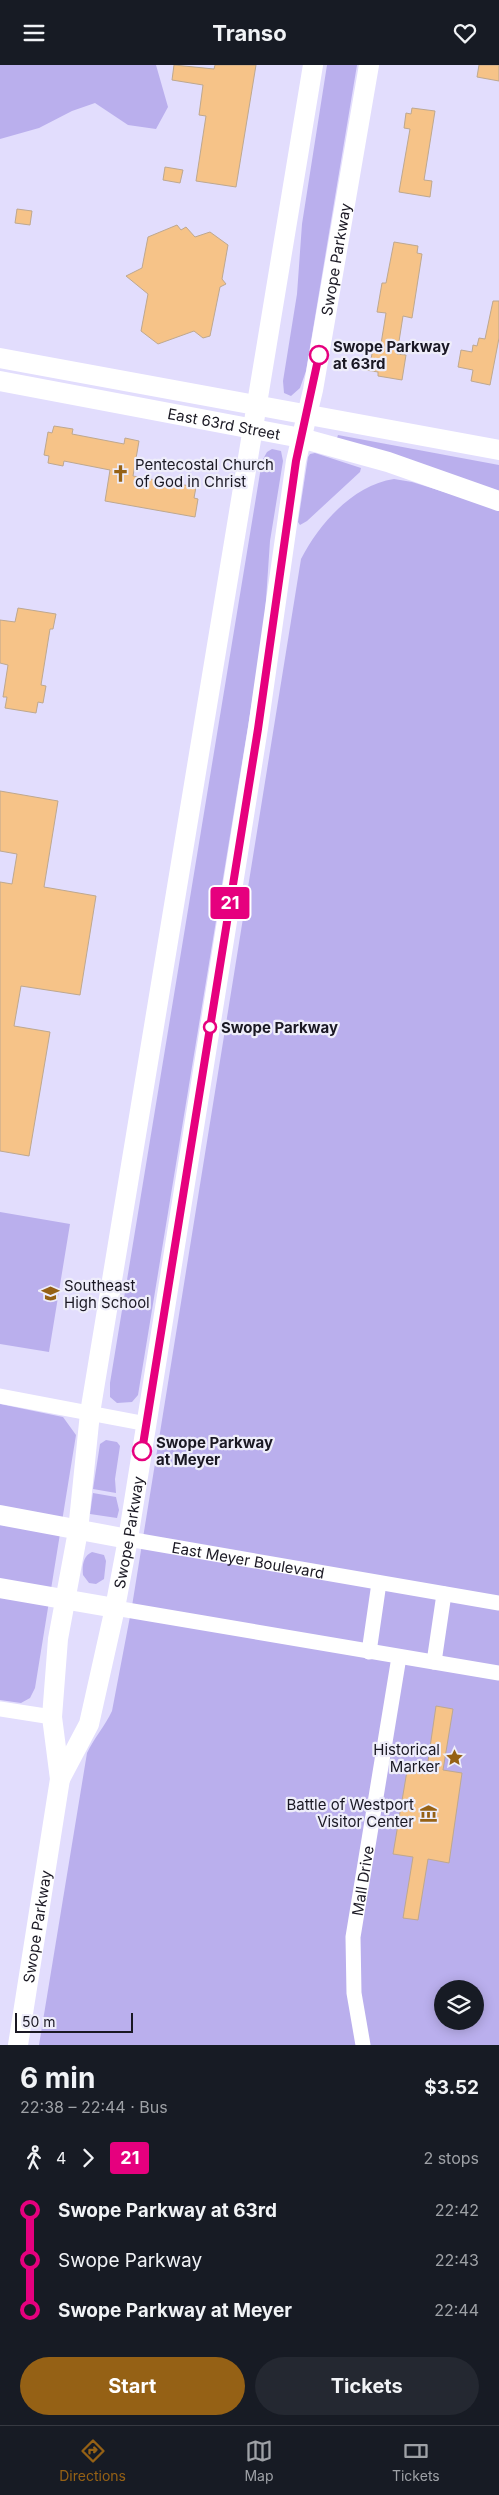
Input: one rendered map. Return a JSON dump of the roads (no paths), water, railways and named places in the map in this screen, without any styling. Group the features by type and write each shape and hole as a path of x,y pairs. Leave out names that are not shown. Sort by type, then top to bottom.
{"main road":[{"name":"Swope Parkway","path":"18,2045 60,1779 52,1717 58,1639 78,1531 90,1413 152,1027 258,405 313,65"},
{"name":"Swope Parkway","path":"60,1779 89,1724 115,1608 128,1539 256,738 301,438 369,65"},
{"name":"East 63rd Street","path":"0,359 258,405 378,430 499,450"},
{"name":"East 63rd Street","path":"0,381 254,427 301,438 388,462 499,501"},
{"name":"East Meyer Boulevard","path":"0,1515 128,1539"},
{"path":"0,1588 115,1608"}],"street":[{"path":"0,1396 147,1424"},
{"name":"East Meyer Boulevard","path":"128,1539 499,1603"},
{"path":"369,1652 378,1583"},
{"path":"434,1662 444,1594"},
{"path":"115,1608 499,1673"},
{"name":"Mall Drive","path":"363,2045 354,1993 353,1937 399,1657"},
{"path":"0,1709 52,1717"}],"place":[{"name":"Swope Parkway at 63rd","path":"319,355"},
{"name":"Pentecostal Church of God in Christ","path":"121,473"},
{"name":"Swope Parkway","path":"210,1027"},
{"name":"Southeast High School","path":"50,1294"},
{"name":"Swope Parkway at Meyer","path":"142,1451"},
{"name":"Historical Marker","path":"454,1758"},
{"name":"Battle of Westport Visitor Center","path":"428,1813"}]}
